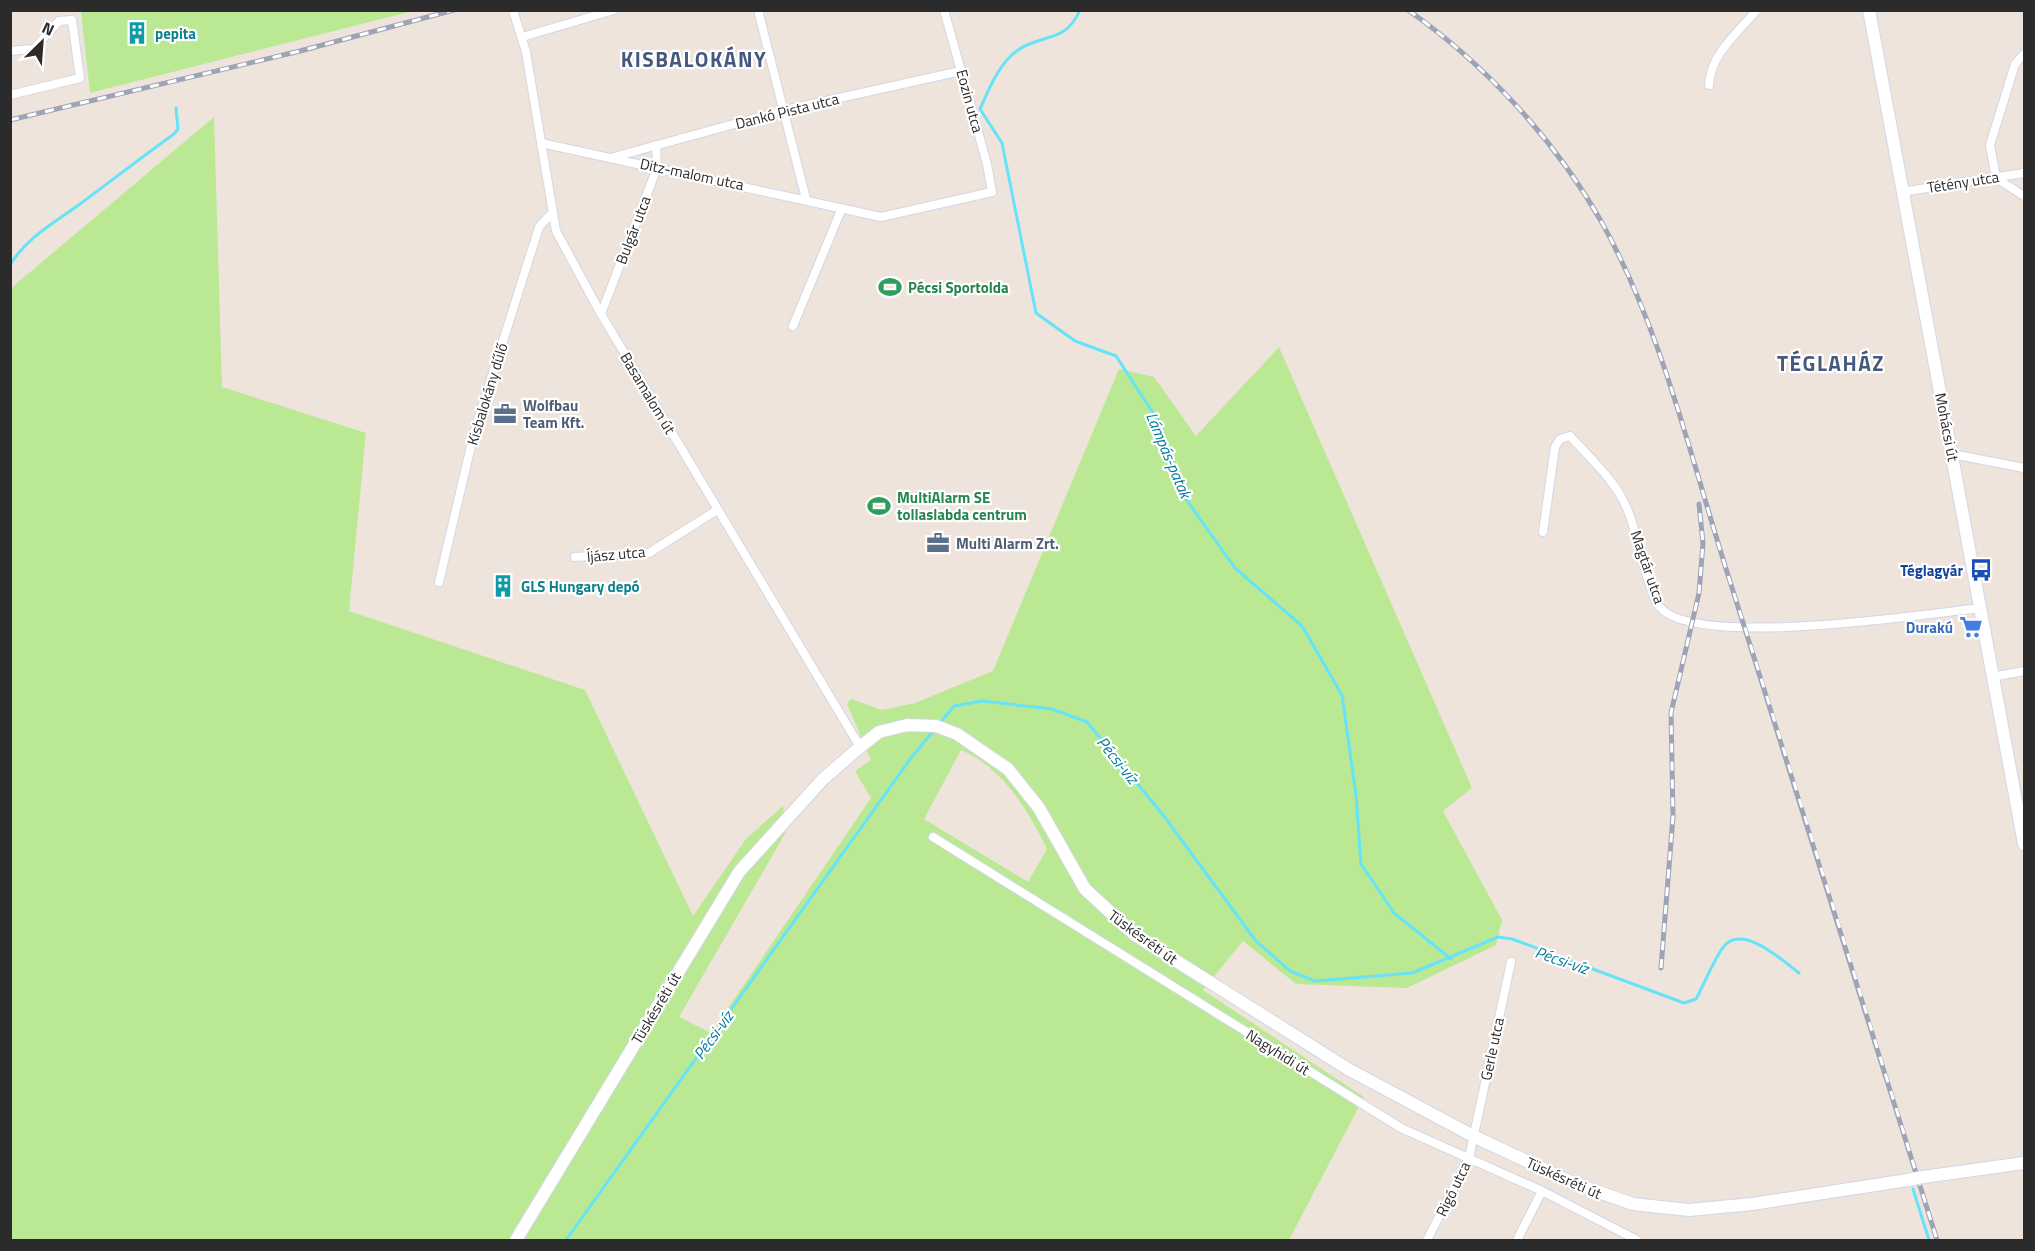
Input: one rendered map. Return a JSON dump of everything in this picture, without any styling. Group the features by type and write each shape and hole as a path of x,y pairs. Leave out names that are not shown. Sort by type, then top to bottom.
{"street":[{"name":"Basamalom út","path":"513,10 522,37 556,231 601,314 860,747"},
{"path":"522,37 614,10"},
{"path":"758,10 806,199"},
{"name":"Eozin utca","path":"944,10 987,164 992,192"},
{"path":"1709,85 1710,71 1716,59 1757,10"},
{"name":"Mohácsi út","path":"1869,10 2025,844"},
{"path":"10,51 34,49 59,21 72,20 80,78 10,95"},
{"path":"2025,54 2015,64 1990,146 1996,178 2025,196"},
{"name":"Dankó Pista utca","path":"614,157 785,110 962,71"},
{"name":"Ditz-malom utca","path":"541,143 614,157 881,217 896,216 992,192"},
{"name":"Bulgár utca","path":"601,314 657,168 656,145"},
{"name":"Tétény utca","path":"1902,192 2025,173"},
{"path":"793,326 842,208"},
{"name":"Kisbalokány dűlő","path":"439,582 474,433 539,227 552,213"},
{"name":"Magtár utca","path":"1543,532 1555,447 1560,440 1570,436 1623,498 1656,599 1664,611 1678,619 1718,627 1810,627 1980,608"},
{"path":"1952,454 2025,468"},
{"name":"Íjász utca","path":"575,557 649,553 717,510"},
{"path":"1992,677 2025,671"},
{"name":"Tüskésréti út","path":"516,1240 739,872 823,779 860,747 888,729 907,725 928,725 947,730 976,745 1015,776 1039,808 1080,882 1099,904 1135,935 1347,1069 1473,1136 1598,1193 1633,1204 1670,1209 1752,1204 2025,1163"},
{"name":"Nagyhidi út","path":"933,837 1401,1128 1542,1191 1637,1240"},
{"name":"Gerle utca","path":"1473,1136 1511,962"},
{"name":"Rigó utca","path":"1427,1240 1469,1158 1473,1136"},
{"path":"1517,1240 1542,1191"}],"green space":[{"path":"81,10 413,11 90,93"},
{"path":"214,117 222,387 366,433 349,611 585,690 693,916 746,839 783,806 786,832 679,1017 711,1033 871,798 855,771 871,760 847,704 851,699 882,710 915,703 993,671 1119,369 1154,377 1196,436 1279,347 1472,788 1443,811 1502,920 1496,945 1407,988 1296,984 1243,941 1203,990 1364,1097 1289,1240 11,1240 10,289","holes":["961,750 976,758 1002,779 1013,792 1023,805 1047,849 1028,882 924,819"]}],"waterway":[{"name":"Lámpás-patak","path":"1080,10 1068,28 1027,45 1011,55 995,77 980,109 1002,143 1036,313 1075,341 1116,356 1159,422 1183,495 1235,568 1302,626 1342,695 1356,795 1361,864 1394,913 1451,959"},
{"path":"10,265 24,246 42,231 174,134 178,129 176,108"},
{"name":"Pécsi-víz","path":"939,724 954,706 982,701 1052,709 1087,722 1163,815 1256,941 1290,971 1315,981 1412,973 1498,937 1512,939 1684,1003 1696,999 1721,950 1733,940 1743,939 1764,947 1799,973"},
{"name":"Pécsi-víz","path":"566,1240 911,758 935,729"},
{"name":"Pécsi-víz","path":"1913,1189 1929,1240"}],"railway":[{"path":"10,120 300,51 454,10"},
{"path":"1408,10 1437,31 1491,79 1540,133 1562,161 1601,221 1641,306 1673,394 1937,1240"},
{"path":"1661,968 1673,816 1671,713 1699,593 1703,543 1699,504"}],"place":[{"name":"pepita","path":"137,33"},
{"name":"Pécsi Sportolda","path":"890,287"},
{"name":"Wolfbau Team Kft.","path":"505,414"},
{"name":"MultiAlarm SE tollaslabda centrum","path":"879,506"},
{"name":"Multi Alarm Zrt.","path":"938,543"},
{"name":"Téglagyár","path":"1981,570"},
{"name":"GLS Hungary depó","path":"503,586"},
{"name":"Durakú","path":"1971,627"}],"district":[{"name":"KISBALOKÁNY","path":"694,59"},
{"name":"TÉGLAHÁZ","path":"1831,363"}]}
